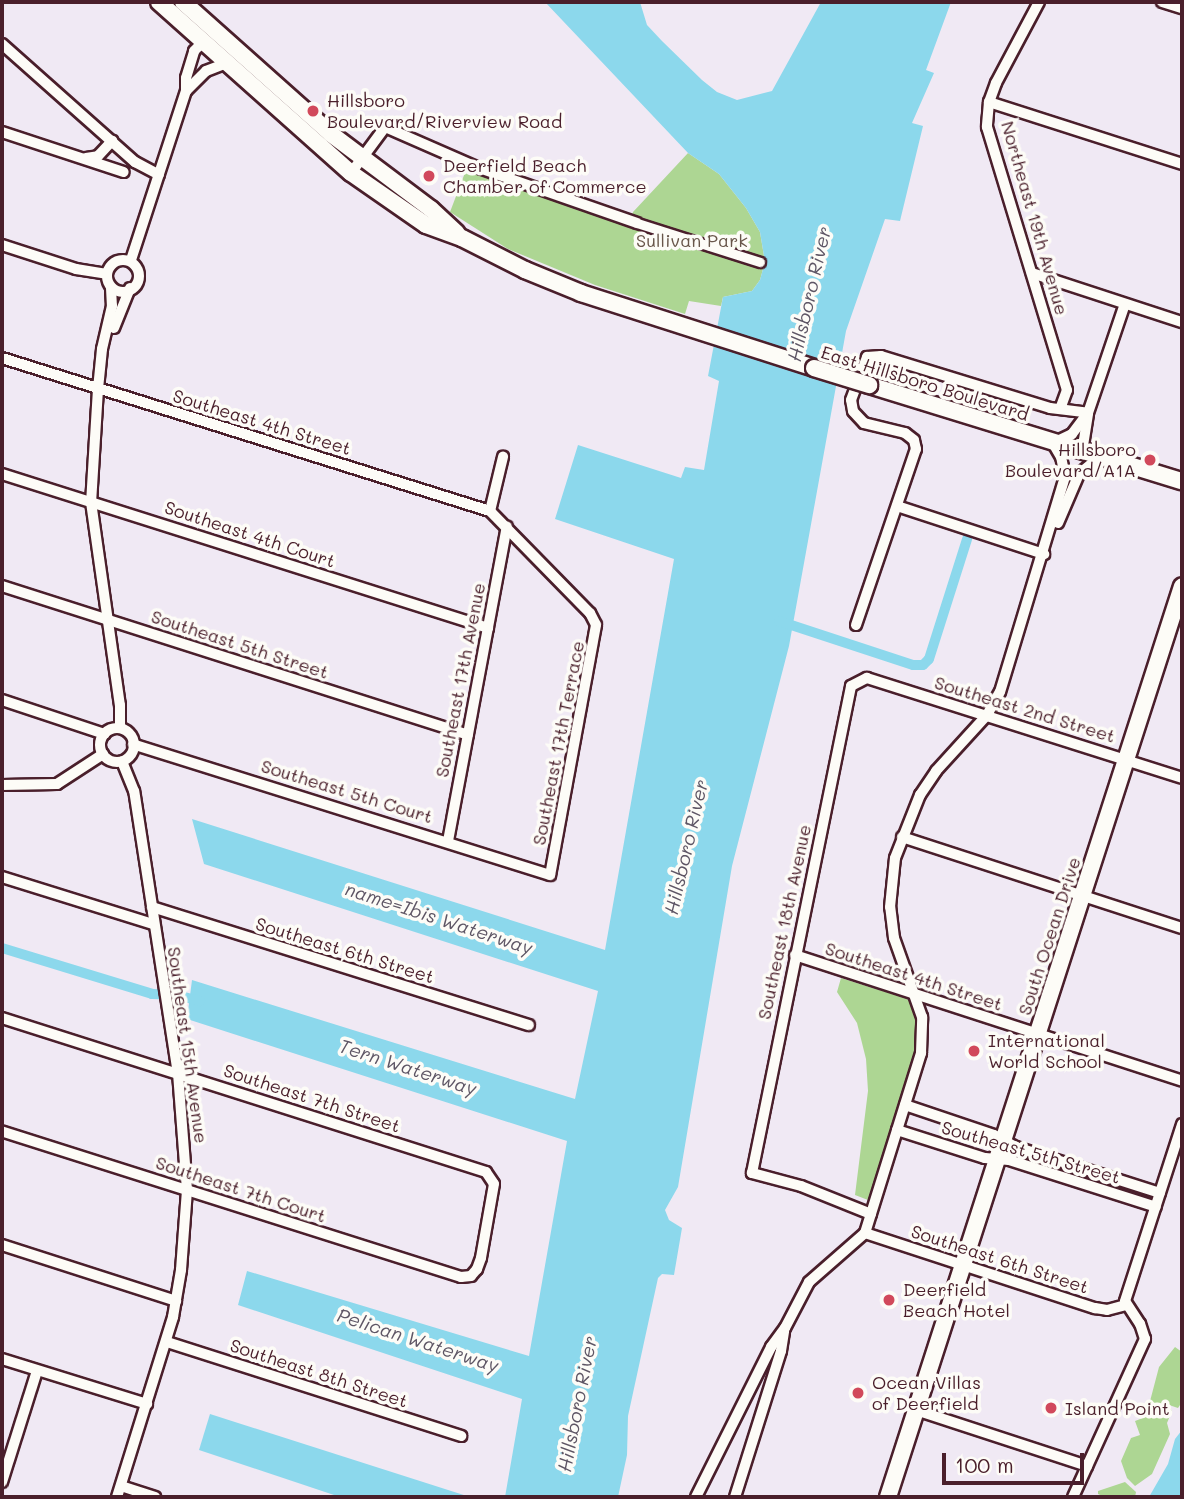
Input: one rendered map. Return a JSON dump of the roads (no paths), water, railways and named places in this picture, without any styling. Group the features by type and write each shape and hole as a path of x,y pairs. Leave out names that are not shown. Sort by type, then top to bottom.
{"main road":[{"name":"East Hillsboro Boulevard","path":"159,2 351,173 426,225 462,238 556,284 681,327 1182,481"},
{"path":"159,2 169,2 197,25 205,21"},
{"name":"East Hillsboro Boulevard","path":"183,2 362,159 431,209 462,238"},
{"path":"203,42 224,45 271,81"},
{"name":"South Ocean Drive","path":"888,1497 1125,759 1176,625 1182,586"}],"street":[{"name":"Northeast 19th Avenue","path":"1039,2 989,102 987,127 1067,390 1060,409"},
{"path":"1162,2 1182,8"},
{"path":"131,260 186,91 186,78 194,51 203,42"},
{"path":"2,44 140,166 159,175"},
{"path":"186,91 206,71 227,63"},
{"path":"989,102 1182,164"},
{"path":"351,173 385,127 478,168 760,262"},
{"path":"2,132 124,173"},
{"path":"86,159 98,156 112,141"},
{"path":"2,245 76,269 107,274"},
{"path":"107,274 115,264 131,260"},
{"path":"98,389 116,319 140,273 131,260"},
{"path":"1032,273 1182,322"},
{"path":"107,274 112,306 102,349 91,502 120,705 120,727"},
{"path":"111,288 121,292 130,288"},
{"path":"1082,452 1088,413 1125,304"},
{"path":"856,625 916,449 914,440 905,433 864,423 853,411 851,400 867,357 881,356 1060,409 1088,413"},
{"name":"Southeast 4th Street","path":"2,358 491,511 507,526"},
{"path":"696,1497 771,1347 785,1328 809,1282 865,1233 921,1053 922,1017 894,938 890,907 895,858 920,795 936,771 987,715 1000,692 1044,554 1065,477 1062,457 1053,443 1072,434 1088,413"},
{"path":"491,511 503,457"},
{"path":"1044,554 1079,474 1100,457"},
{"name":"Southeast 4th Court","path":"2,474 488,628"},
{"path":"897,506 1044,554"},
{"name":"Southeast 17th Avenue","path":"448,841 507,526"},
{"name":"Southeast 17th Terrace","path":"507,526 590,613 596,625 550,875"},
{"name":"Southeast 5th Street","path":"2,586 468,735"},
{"name":"Southeast 2nd Street","path":"858,681 867,678 1182,778"},
{"name":"Southeast 18th Avenue","path":"858,681 851,686 752,1174 800,1186 871,1214"},
{"path":"2,700 104,734 120,727"},
{"path":"104,734 100,745 103,754 109,761 122,761 129,755 133,744 129,732 120,727"},
{"name":"Southeast 5th Court","path":"133,744 550,875"},
{"path":"2,785 58,784 103,754"},
{"name":"Southeast 15th Avenue","path":"119,1492 167,1342 176,1301 187,1190 178,1074 164,1000 134,791 122,761"},
{"path":"902,837 1182,928"},
{"path":"2,877 153,924"},
{"name":"Southeast 6th Street","path":"152,907 529,1025"},
{"name":"Southeast 4th Street","path":"795,956 1182,1081"},
{"name":"Southeast 7th Street","path":"2,1018 491,1176 494,1184 481,1258 471,1276"},
{"name":"Southeast 5th Street","path":"905,1105 1016,1147 1160,1193"},
{"path":"1073,1497 1145,1339 1140,1324 1126,1305 1182,1124"},
{"name":"Southeast 5th Street","path":"897,1130 985,1158 1009,1160 1156,1207"},
{"name":"Southeast 7th Court","path":"2,1131 461,1277 471,1276"},
{"name":"Southeast 6th Street","path":"865,1233 1095,1308 1107,1310 1126,1305"},
{"path":"2,1245 176,1301"},
{"path":"735,1497 781,1351 785,1328"},
{"name":"Southeast 8th Street","path":"167,1342 461,1436"},
{"path":"2,1359 147,1405"},
{"path":"2,1482 37,1371"},
{"path":"916,1410 1087,1466"},
{"path":"119,1492 155,1497"}],"water":[{"path":"545,2 640,2 647,25 662,41 717,92 737,100 772,91 821,2 951,2 926,70 934,73 912,123 923,126 900,221 885,219 846,331 789,646 732,866 678,1187 665,1210 669,1220 682,1228 674,1275 662,1274 658,1278 628,1416 627,1455 618,1497 505,1497 522,1399 238,1305 247,1271 529,1356 567,1141 187,1019 192,980 575,1099 598,991 204,864 192,819 605,950 674,559 555,519 578,445 681,478 685,467 704,470 719,381 708,376 723,297 752,291 760,280 765,262 760,232 746,208 719,174 688,153"},
{"path":"210,1414 470,1497 340,1497 199,1450"},
{"path":"1182,1430 1182,1497 1149,1497 1168,1464 1175,1439"}],"waterway":[{"path":"779,621 913,665 923,665 929,659 967,539"},
{"path":"2,948 152,994 177,995 200,1001"}],"place":[{"name":"Hillsboro Boulevard/Riverview Road","path":"313,111"},
{"name":"Deerfield Beach Chamber of Commerce","path":"429,176"},
{"name":"Hillsboro Boulevard/A1A","path":"1150,460"},
{"name":"International World School","path":"974,1051"},
{"name":"Deerfield Beach Hotel","path":"889,1300"},
{"name":"Ocean Villas of Deerfield","path":"858,1393"},
{"name":"Island Point","path":"1051,1408"}],"park label":[{"name":"Sullivan Park","path":"692,240"}],"water label":[{"name":"Hillsboro River","path":"809,294"},
{"name":"Hillsboro River","path":"686,847"},
{"name":"name=Ibis Waterway","path":"439,918"},
{"name":"Tern Waterway","path":"408,1067"},
{"name":"Pelican Waterway","path":"418,1340"},
{"name":"Hillsboro River","path":"577,1404"}]}
